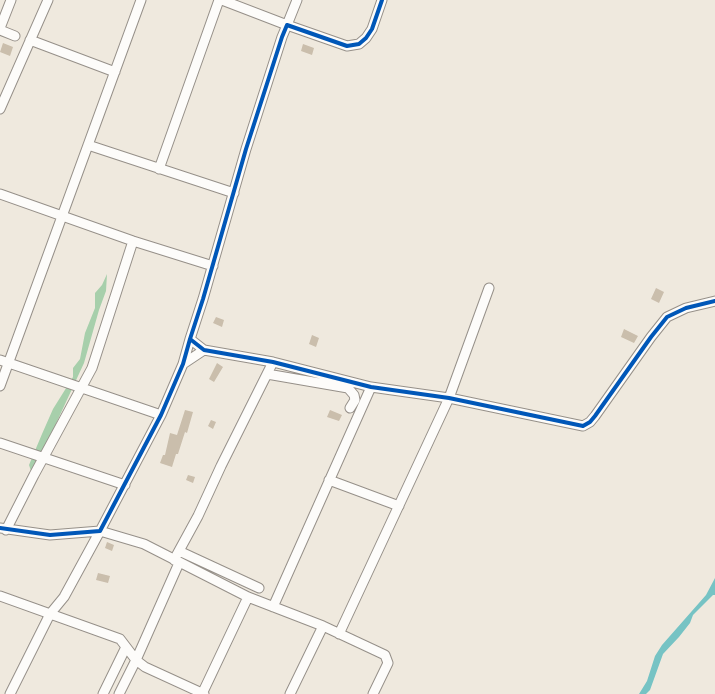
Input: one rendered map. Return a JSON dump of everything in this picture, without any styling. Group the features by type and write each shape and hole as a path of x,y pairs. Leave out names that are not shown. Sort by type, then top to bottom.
{"street":[{"path":"11,0 0,29 15,36"},
{"path":"0,109 48,0"},
{"path":"0,386 4,361 62,216 140,0"},
{"path":"158,169 220,0 347,46 359,44 366,38 372,29 382,0"},
{"path":"10,694 50,614 64,597 125,485 161,416 184,364 190,339 279,45 297,0"},
{"path":"30,40 115,72"},
{"path":"88,145 234,193"},
{"path":"0,194 133,241 213,266"},
{"path":"133,241 92,368 3,529 50,535 100,531 144,544 248,597 323,626 385,655 388,659 388,663 373,694"},
{"path":"339,634 449,398 489,288"},
{"path":"190,339 204,350 273,362 371,387 449,398 583,426 590,422 595,416 651,337 668,316 686,308 715,301"},
{"path":"184,364 204,350"},
{"path":"4,361 161,416"},
{"path":"119,694 136,660 177,562 179,550 198,516 221,466 273,362"},
{"path":"267,374 348,388 352,391 355,400 350,408"},
{"path":"273,607 371,387"},
{"path":"0,443 125,485"},
{"path":"330,480 399,506"},
{"path":"179,550 259,588"},
{"path":"0,596 120,639 136,660 145,667 203,694 248,597"},
{"path":"290,694 323,626"},
{"path":"103,694 116,671 126,647"}],"green space":[{"path":"107,274 106,291 84,363 35,469 31,471 29,465 42,434 53,409 73,377 73,368 80,359 85,333 95,308 95,293 102,285"}],"water":[{"path":"715,578 715,595 713,595 693,615 690,623 663,654 650,690 646,694 639,694 647,681 655,656 662,645 706,595"}],"building":[{"path":"3,43 13,47 10,56 0,52"},
{"path":"303,44 314,48 312,55 301,51"},
{"path":"656,288 664,292 659,303 651,299"},
{"path":"216,317 224,320 222,327 213,323"},
{"path":"624,329 638,336 634,343 621,337"},
{"path":"312,335 319,338 316,347 309,344"},
{"path":"217,363 223,367 214,382 209,379"},
{"path":"185,410 193,412 187,433 185,432 172,467 160,463 163,455 165,455 170,433 177,435"},
{"path":"330,410 342,415 339,421 327,417"},
{"path":"211,420 216,422 213,429 208,426"},
{"path":"188,475 195,477 193,483 186,480"},
{"path":"107,542 114,545 112,551 105,548"},
{"path":"98,573 110,576 108,583 96,580"}],"cycle path":[{"path":"0,528 50,535 100,531 161,415 183,364 246,149 287,25 347,46 359,44 366,38 372,29 382,0"},
{"path":"190,339 204,350 273,362 371,387 449,398 583,426 590,422 595,416 667,317 686,308 715,301"}]}
